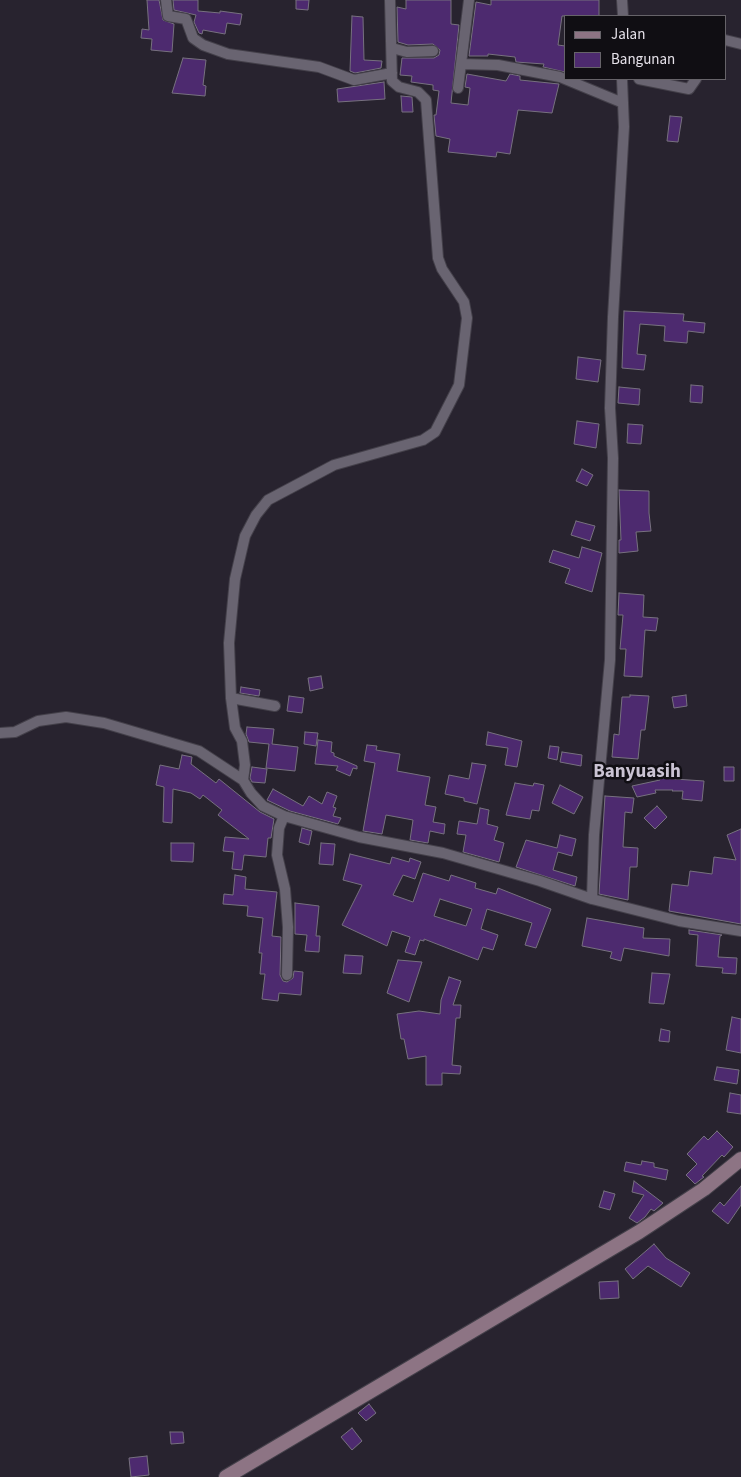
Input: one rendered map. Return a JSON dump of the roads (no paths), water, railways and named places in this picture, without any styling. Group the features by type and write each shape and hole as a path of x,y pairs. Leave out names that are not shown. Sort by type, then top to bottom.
{"street":[{"path":"166,0 168,16 186,19 193,38 203,45 228,54 319,67 354,80 392,73"},
{"path":"243,780 242,741 234,728 229,643 235,579 245,536 256,515 268,500 334,465 423,440 435,432 446,415 459,385 467,318 464,302 442,269 438,258 426,100 418,92 395,85 392,73 390,0"},
{"path":"458,88 469,0"},
{"path":"622,0 623,15"},
{"path":"726,40 741,44"},
{"path":"392,48 407,52 433,51"},
{"path":"461,64 498,64 564,80"},
{"path":"565,80 623,103"},
{"path":"592,899 594,835 610,660 612,458 610,408 613,317 624,126 622,80"},
{"path":"644,80 689,89 695,80"},
{"path":"231,698 275,706"},
{"path":"0,732 16,732 38,721 66,717 104,723 199,751 243,780 251,793 263,806 284,816 359,837 443,854 592,899 678,921 741,931"},
{"path":"284,816 279,828 277,855 285,889 288,927 287,975"},
{"path":"226,1477 639,1232 704,1189 741,1159"}],"district":[{"name":"Banyuasih","path":"637,773"}]}
